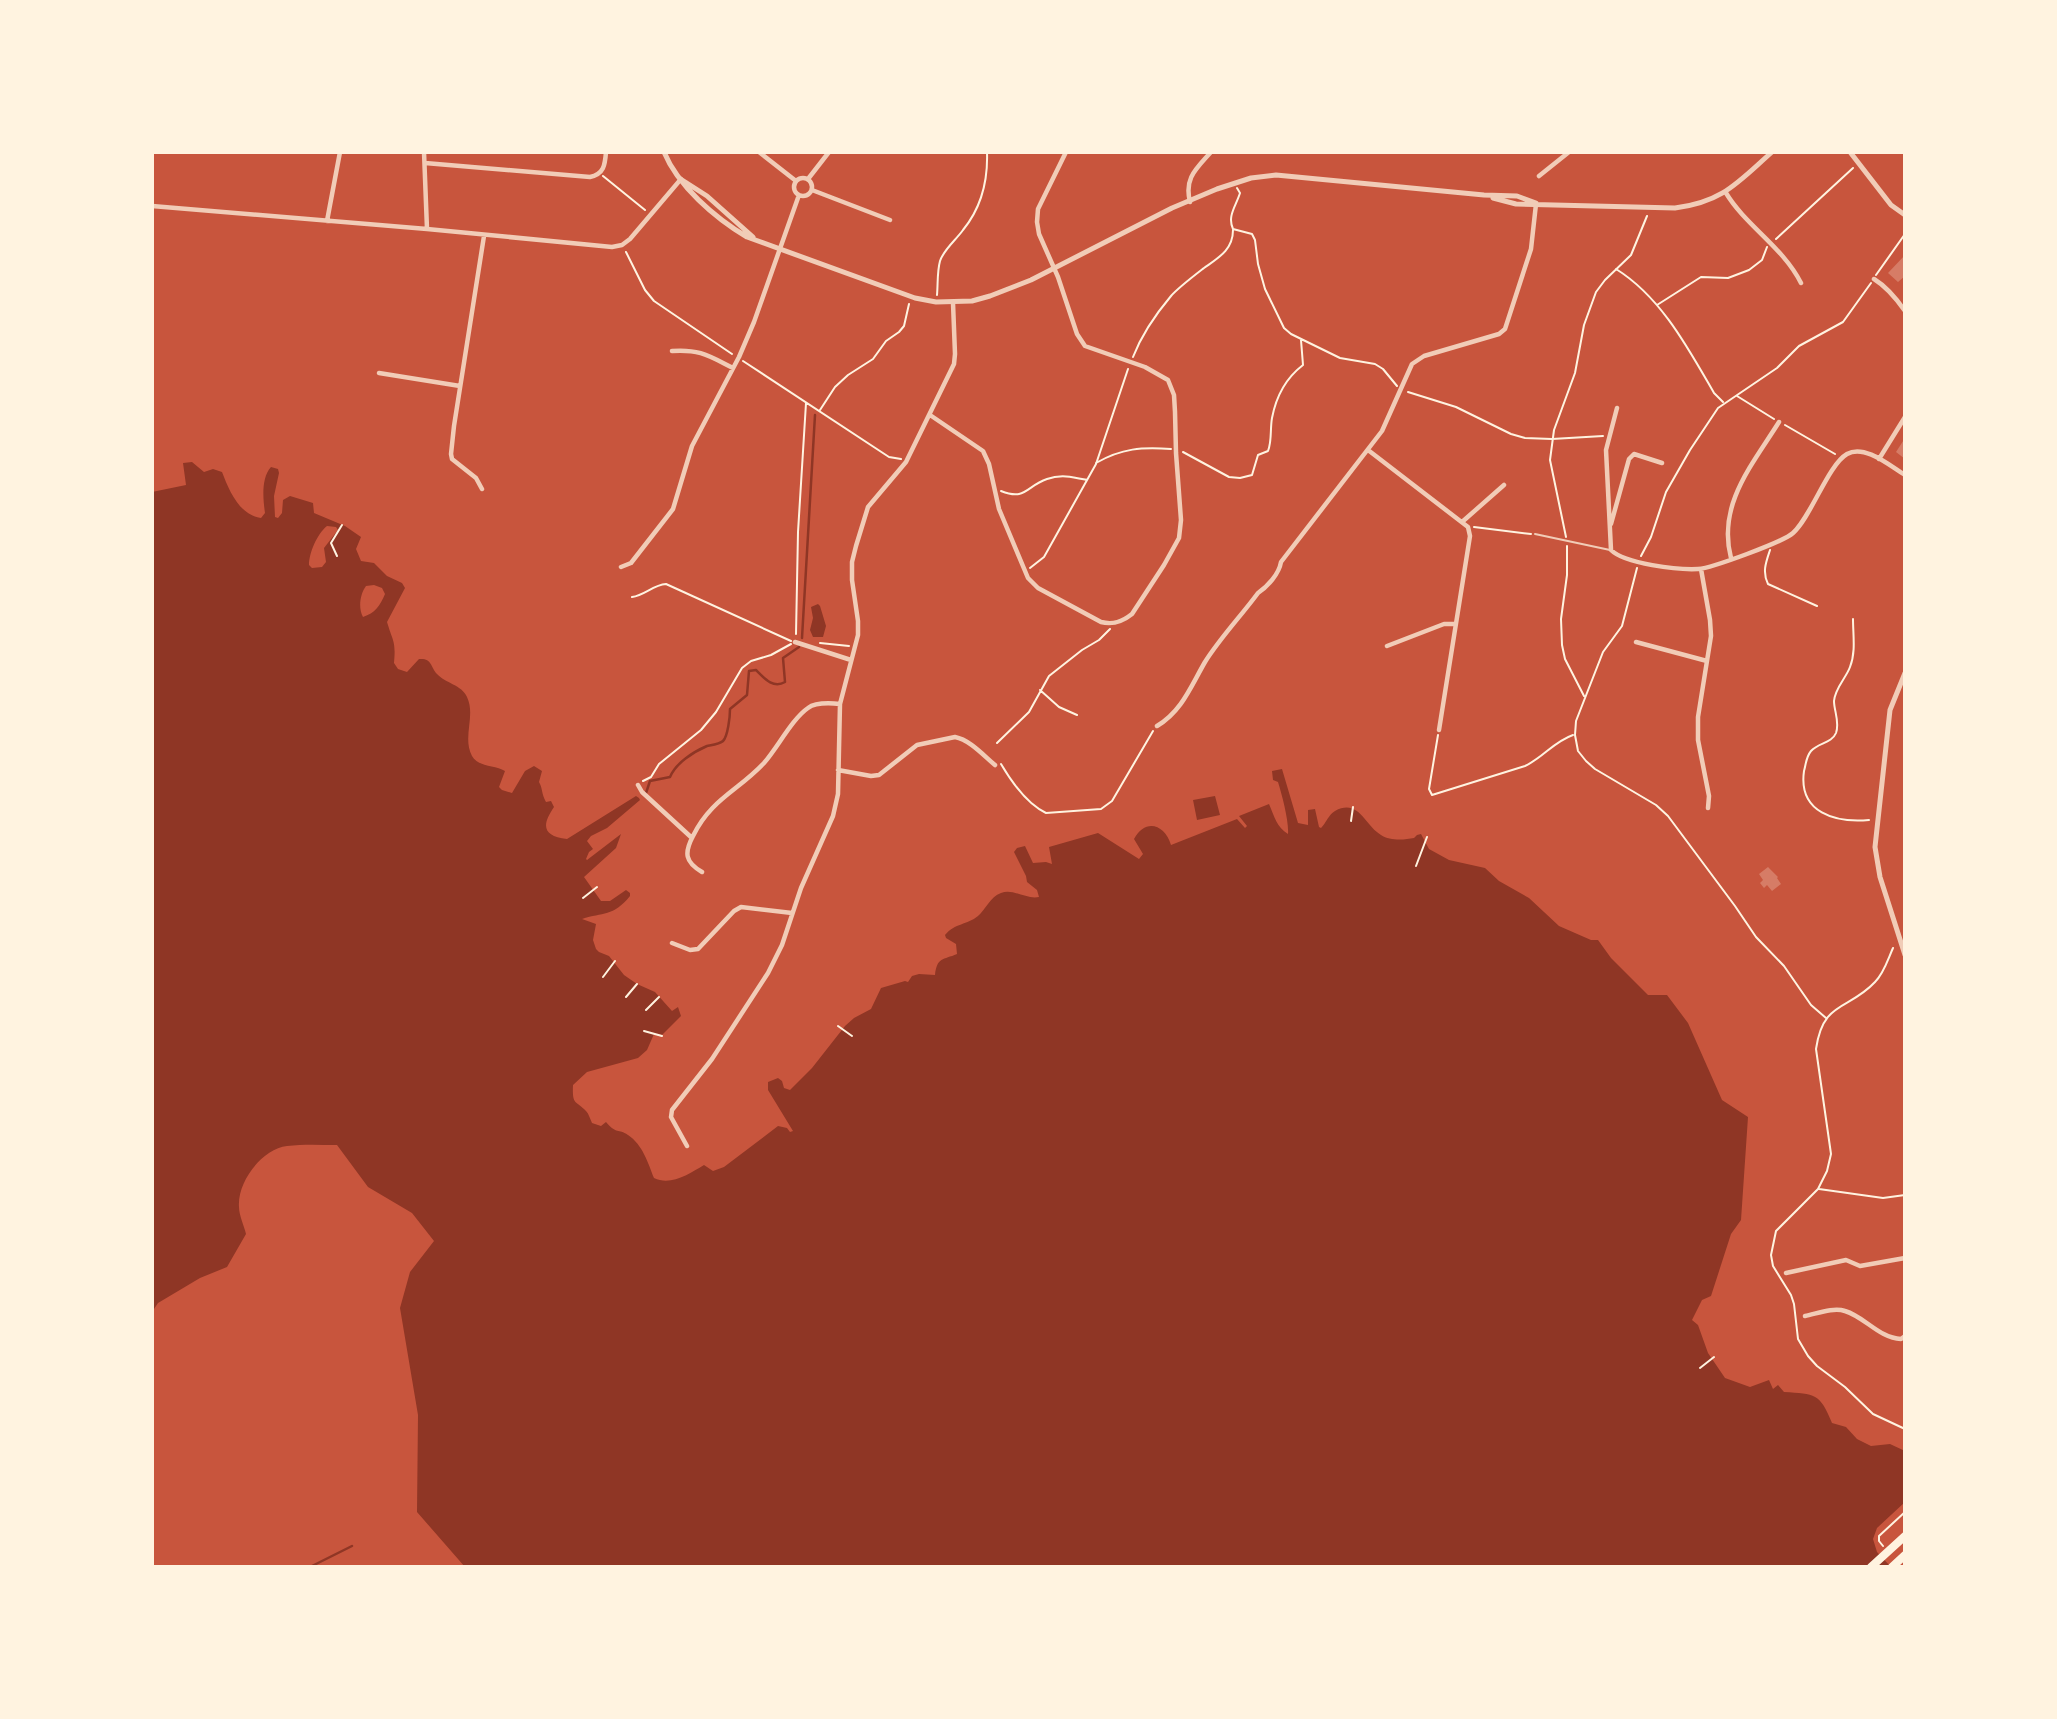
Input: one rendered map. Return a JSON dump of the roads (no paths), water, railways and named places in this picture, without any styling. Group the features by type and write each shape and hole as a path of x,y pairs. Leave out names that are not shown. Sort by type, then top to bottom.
{"highway":[{"path":"1871,1567 1887,1548 1905,1536"},
{"path":"1892,1567 1902,1557"}],"street":[{"path":"327,221 340,152"},
{"path":"424,152 427,229"},
{"path":"425,163 585,178 600,173 605,165 606,152"},
{"path":"664,152 685,187 737,231 780,250 915,298 953,303 990,296 1055,268 1172,208 1234,182 1251,178 1276,175 1484,195 1516,204 1675,208 1704,202 1726,193 1772,152"},
{"path":"759,152 796,181"},
{"path":"808,179 829,152"},
{"path":"930,415 983,451 989,464 999,509 1025,572 1038,588 1101,622 1117,622 1132,614 1179,538 1181,520 1172,387 1168,380 1157,373 1081,342 1055,268 1039,234 1037,222 1038,209 1066,152"},
{"path":"1190,202 1187,185 1196,169 1211,152"},
{"path":"1539,176 1569,152"},
{"path":"1850,152 1891,205 1905,215"},
{"path":"796,181 803,177 812,183 812,190 808,195 799,195"},
{"path":"152,206 612,247 622,245 636,232 681,179"},
{"path":"796,181 795,190 799,195"},
{"path":"812,190 890,220"},
{"path":"1726,193 1743,216 1789,264 1801,283"},
{"path":"621,567 631,563 673,509 692,446 754,322 799,195"},
{"path":"1157,726 1168,720 1192,690 1213,652 1258,593 1265,588 1388,422 1412,364 1417,360 1499,334 1505,329 1531,249 1536,203"},
{"path":"482,489 476,478 456,463 451,454 484,236"},
{"path":"1874,279 1883,285 1905,311"},
{"path":"687,1146 671,1117 672,1110 712,1059 768,973 833,816 838,794 840,704 858,635 852,562 868,507 906,462 954,364 956,354 953,303"},
{"path":"672,351 689,350 701,353 733,368"},
{"path":"379,373 460,386"},
{"path":"1617,408 1606,450 1611,550 1622,559 1701,569 1785,539 1799,526 1828,478 1847,454 1859,451 1867,453 1905,475"},
{"path":"1879,459 1905,416"},
{"path":"1731,558 1727,528 1730,505 1779,422"},
{"path":"1368,450 1468,527 1470,536 1439,730"},
{"path":"1609,528 1629,459 1634,454 1662,463"},
{"path":"1462,522 1503,485"},
{"path":"1701,569 1711,636 1698,718 1698,740 1709,796 1708,808"},
{"path":"1387,646 1444,624 1456,624"},
{"path":"795,642 851,660"},
{"path":"1636,642 1707,661"},
{"path":"1905,673 1891,710 1875,847 1880,877 1905,955"},
{"path":"702,872 688,860 687,847 701,820 712,806 755,772 800,714 811,705 840,704"},
{"path":"838,770 879,775 917,746 946,737 961,738 995,765"},
{"path":"638,785 642,792 692,838"},
{"path":"672,943 690,950 698,948 741,907 792,913"},
{"path":"1786,1273 1846,1260 1860,1265 1905,1258"},
{"path":"1805,1316 1832,1310 1845,1311 1892,1339 1905,1336"}],"lane":[{"path":"1535,534 1611,550"}],"waterway":[{"path":"802,638 815,415"},
{"path":"646,793 650,781 670,777 676,767 691,755 723,741 730,709 747,695 749,671 756,670 773,683 781,684 785,682 783,658 799,647"},
{"path":"310,1567 352,1546"}]}
